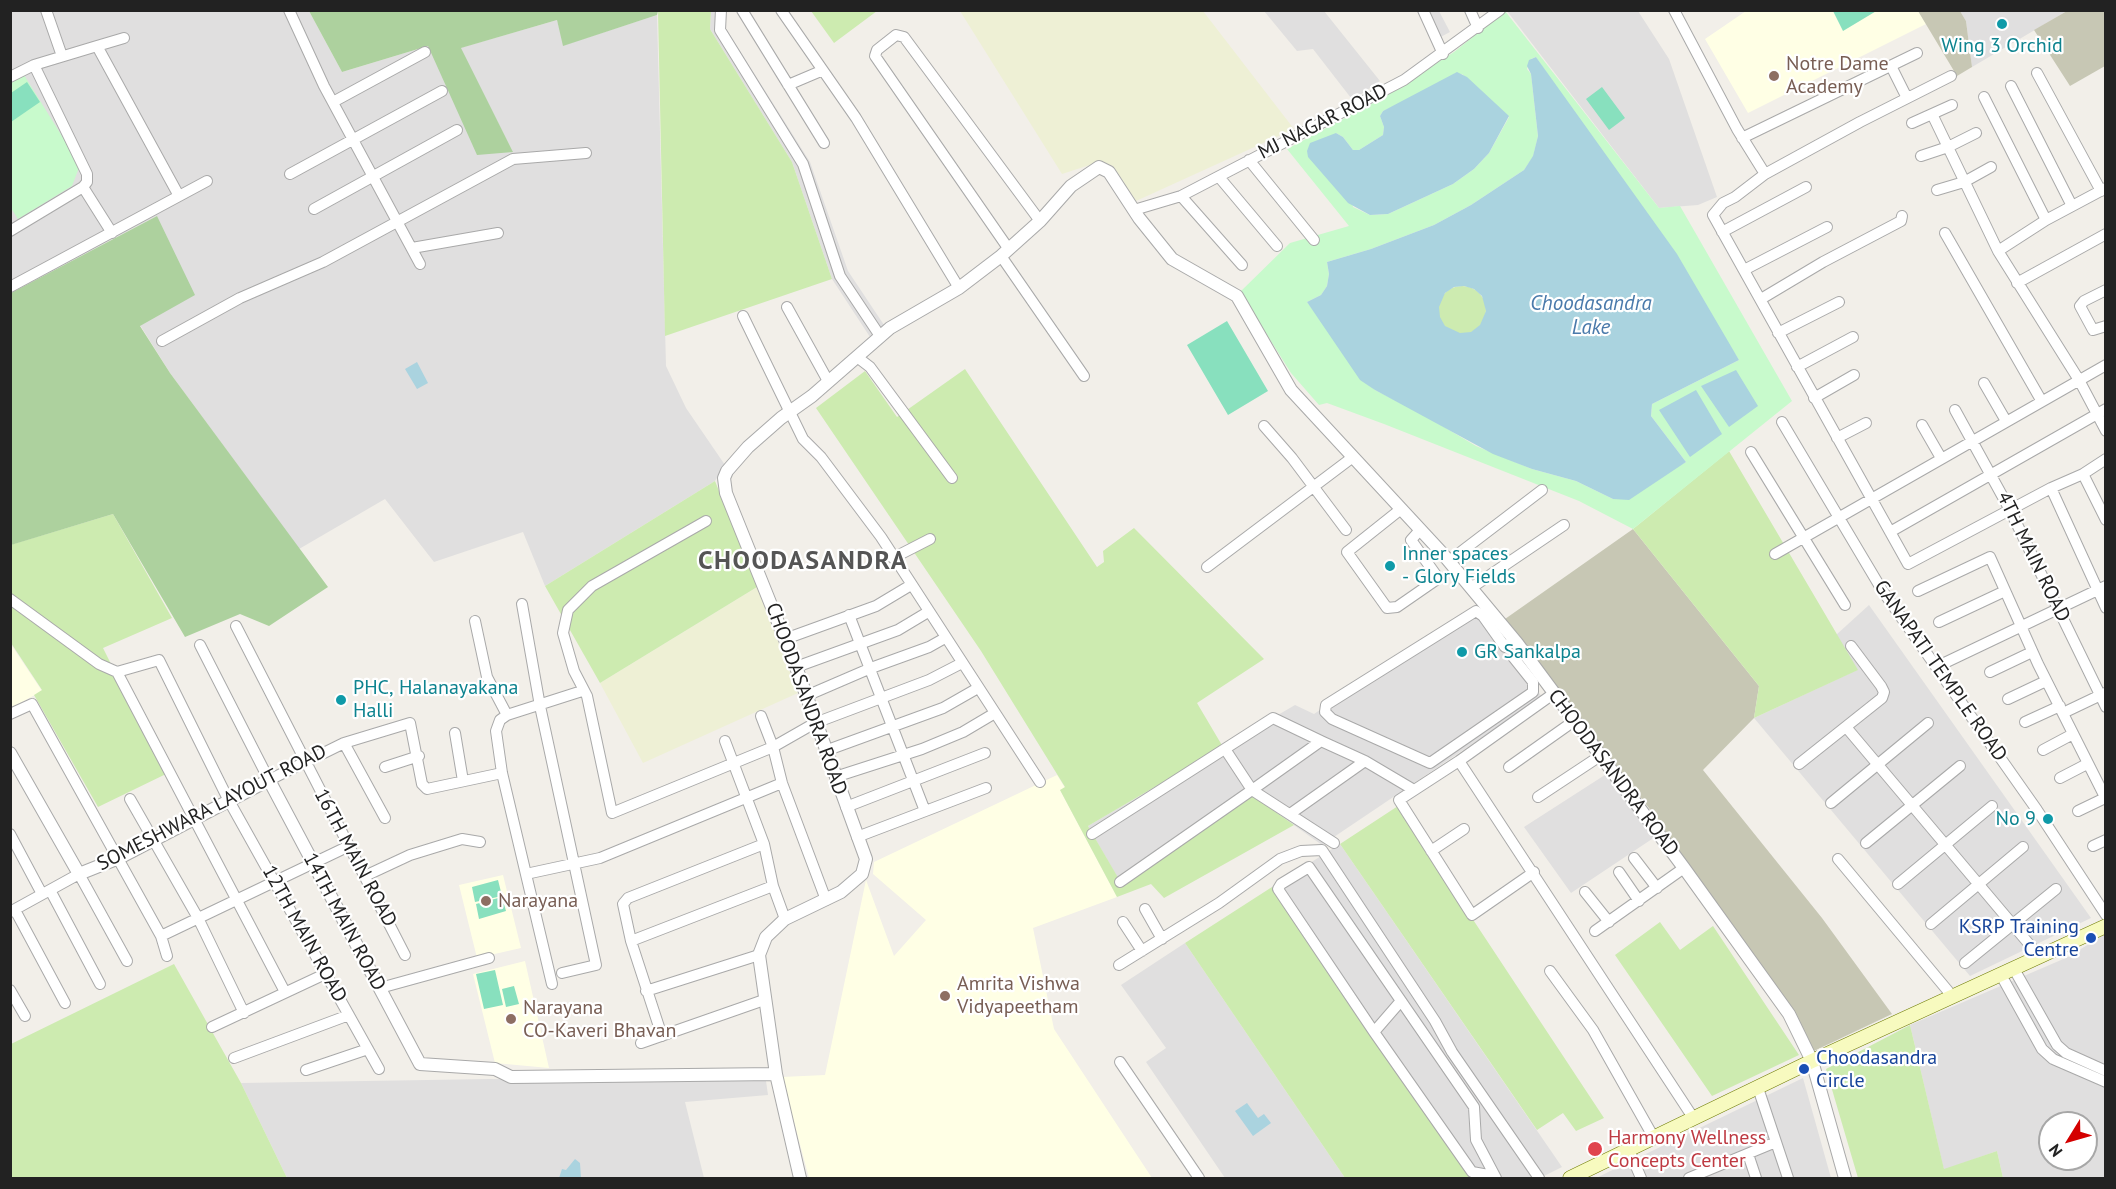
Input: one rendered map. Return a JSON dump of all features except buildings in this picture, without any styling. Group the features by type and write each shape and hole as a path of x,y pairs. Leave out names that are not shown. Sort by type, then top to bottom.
{"main road":[{"path":"1570,1179 1812,1061 2106,926"}],"street":[{"path":"46,10 62,56"},
{"path":"289,10 333,102 420,264"},
{"path":"721,10 720,30 803,164 840,276 880,336"},
{"path":"742,10 824,143"},
{"path":"781,10 821,71 856,118 959,288"},
{"path":"1423,10 1443,54"},
{"path":"1470,10 1478,28"},
{"name":"MJ NAGAR ROAD","path":"1134,210 1181,196 1404,80 1443,54 1500,10"},
{"path":"1674,10 1742,138 1765,174"},
{"path":"1040,221 904,37 896,35 877,50 874,56 1005,252 1084,376"},
{"path":"10,77 34,65 124,38"},
{"path":"97,46 179,196"},
{"path":"333,102 425,52"},
{"path":"1742,138 1917,53"},
{"path":"11,230 83,187 87,182 87,174 34,65"},
{"path":"1891,66 1907,98"},
{"path":"788,85 821,71"},
{"path":"1998,251 2046,220 2103,190 2037,74"},
{"path":"1951,76 1765,174 1716,209 1713,215 1908,564 2050,488 2083,474 2106,459"},
{"path":"2011,86 2072,206"},
{"path":"290,174 442,91"},
{"path":"1984,97 2046,220"},
{"path":"1912,123 1952,105"},
{"path":"1932,114 1998,251 2101,411 2106,430"},
{"path":"314,209 457,130"},
{"path":"1921,156 1948,147 1976,133"},
{"path":"162,341 240,298 323,262 513,159 586,153"},
{"path":"1249,160 1314,240"},
{"name":"CHOODASANDRA ROAD","path":"759,955 766,938 785,919 841,892 862,874 866,859 785,639 726,493 724,478 727,471 748,447 880,336 959,288 1040,221 1071,186 1099,167 1109,172 1134,210 1172,259 1238,296 1291,390 1353,457 1397,512 1420,530 1449,561 1513,648 1574,721 1684,868 1789,1014 1812,1061 1845,1179"},
{"path":"1937,190 1964,182 1991,167"},
{"path":"1219,177 1277,246"},
{"path":"10,287 207,181"},
{"path":"83,187 112,232"},
{"path":"1722,232 1806,187"},
{"path":"1181,196 1242,265"},
{"path":"1761,299 1822,262 1901,220 1902,216"},
{"path":"1744,270 1827,227"},
{"path":"411,248 498,233"},
{"path":"1945,233 2042,400"},
{"path":"2018,283 2106,234"},
{"path":"2106,290 2084,301 2080,306 2093,330 2106,326"},
{"path":"1778,333 1839,302"},
{"path":"787,307 828,381"},
{"path":"743,315 788,414 803,439 841,482 1040,782"},
{"path":"1797,367 1853,337"},
{"path":"857,357 870,367 952,478"},
{"path":"1775,554 1839,519 1972,439 2106,365"},
{"path":"1814,398 1854,375"},
{"path":"1984,383 2006,421"},
{"name":"4TH MAIN ROAD","path":"1955,410 1992,474 2103,695 2106,707"},
{"path":"1890,532 2101,411"},
{"name":"GANAPATI TEMPLE ROAD","path":"1782,422 1882,590 2037,810 2106,915"},
{"path":"1837,438 1866,423"},
{"path":"1922,425 1941,458"},
{"path":"1264,426 1346,530"},
{"path":"1751,452 1845,605"},
{"path":"1207,567 1353,457"},
{"path":"2083,474 2106,520"},
{"path":"2050,488 2101,588 2106,608"},
{"path":"1449,561 1542,490"},
{"path":"1397,512 1347,552 1387,608 1396,607 1436,580 1436,574 1411,540 1420,530"},
{"path":"706,520 592,586 568,610 563,633 582,691 586,696 612,813 735,764 773,747 815,723 929,680 962,663"},
{"path":"1471,588 1564,525"},
{"path":"893,558 930,539"},
{"path":"1918,591 1990,557 2032,652 2105,798 2078,811"},
{"path":"785,639 876,606 911,585"},
{"path":"1936,667 2101,588"},
{"path":"1939,622 2005,591"},
{"path":"10,599 99,664 117,672 285,992"},
{"path":"522,604 540,706 596,965 562,973"},
{"path":"1476,611 1513,648 1533,682 1533,692 1430,763 1332,719 1325,712 1326,705 1476,611"},
{"path":"796,668 898,630 928,612"},
{"path":"849,615 925,811"},
{"path":"475,621 487,677 507,715"},
{"name":"16TH MAIN ROAD","path":"236,626 405,955"},
{"path":"806,696 871,668 921,651 945,638"},
{"path":"200,645 269,780"},
{"path":"1799,764 1882,698 1884,692 1851,646"},
{"path":"1990,672 2032,652"},
{"name":"12TH MAIN ROAD","path":"117,672 159,660 228,799 379,1069"},
{"path":"2008,699 2046,681"},
{"path":"825,751 950,705 978,688"},
{"path":"552,984 502,773 496,731 500,720 507,715 582,691"},
{"path":"1534,872 1472,915 1399,800 1459,761 1553,694"},
{"path":"2025,722 2103,695"},
{"path":"10,714 32,704 161,936 167,956"},
{"path":"835,777 904,755 963,732 995,714"},
{"path":"761,716 773,747 782,783 826,900"},
{"path":"1092,834 1273,718 1365,761 1414,790"},
{"path":"1509,767 1574,721"},
{"name":"SOMESHWARA LAYOUT ROAD","path":"10,753 79,874 119,858 228,799 344,743 410,723 418,756"},
{"path":"1831,803 1928,723"},
{"path":"1846,727 2040,957"},
{"path":"456,733 463,781"},
{"path":"2043,750 2073,734"},
{"path":"725,741 764,844 773,886 785,919"},
{"path":"1120,882 1321,741"},
{"path":"344,743 385,818"},
{"path":"1225,749 1252,790 1334,843"},
{"path":"846,807 985,753"},
{"path":"384,767 418,756 422,784 427,789 502,773"},
{"path":"1538,797 1600,756"},
{"path":"1290,814 1365,761"},
{"path":"1459,761 1694,1119"},
{"path":"2060,778 2087,764"},
{"path":"1866,843 1960,766"},
{"name":"14TH MAIN ROAD","path":"269,780 420,1064 495,1069 511,1077 776,1074"},
{"path":"526,874 600,858 782,783"},
{"path":"858,837 986,788"},
{"path":"130,799 198,918 244,1012"},
{"path":"1898,884 1992,806"},
{"path":"1431,851 1464,829"},
{"path":"10,834 100,984"},
{"path":"365,876 410,855 462,838 480,842"},
{"path":"2093,846 2106,840"},
{"path":"662,1036 631,941 623,904 628,898 764,844"},
{"path":"161,936 349,846"},
{"path":"1931,924 2023,847"},
{"path":"1119,965 1220,903 1280,859 1300,850 1322,850 1435,1021 1452,1052 1539,1179"},
{"path":"1634,858 1657,888"},
{"path":"1838,859 1953,997"},
{"path":"1309,867 1474,1107 1476,1140 1495,1177 1472,1172 1374,1032 1278,889 1280,886 1309,867"},
{"path":"1595,931 1684,868"},
{"path":"1618,872 1639,901"},
{"path":"65,1003 13,911 79,874 127,961"},
{"path":"631,941 773,886"},
{"path":"1965,963 2056,889"},
{"path":"1585,892 1609,922"},
{"path":"1145,909 1162,939"},
{"path":"1123,922 1142,951"},
{"path":"646,991 759,955 776,1074 800,1179"},
{"path":"380,988 489,958"},
{"path":"2014,969 2057,1045 2066,1053 2106,1071"},
{"path":"1550,971 1593,1030 1654,1138"},
{"path":"212,1028 325,974"},
{"path":"2001,975 2042,1048 2053,1059 2106,1082"},
{"path":"10,990 25,1016"},
{"path":"641,1043 764,1000"},
{"path":"1374,1032 1400,1002"},
{"path":"234,1058 349,1015"},
{"path":"2048,1054 2057,1045"},
{"path":"306,1070 368,1049"},
{"path":"1120,1062 1199,1179"},
{"path":"1758,1088 1788,1179"},
{"path":"1689,1179 1776,1142"},
{"path":"1629,1150 1637,1177"},
{"path":"1748,1154 1756,1179"}],"shaded area":[{"path":"11,11 309,11 342,72 428,46 513,152 460,48 557,20 564,45 657,15 666,366 686,408 725,465 715,481 545,586 523,532 434,562 385,499 299,549 170,373 140,325 157,216 11,293"},
{"path":"711,11 727,11 725,27 810,162 848,271 884,325 870,337 832,279 792,162 710,29"},
{"path":"960,11 1203,11 1294,129 1136,201 1113,166 1099,162 1062,174"},
{"path":"1264,11 1324,11 1380,81 1360,95 1357,93 1351,98 1313,49 1297,51"},
{"path":"1417,11 1439,11 1450,32 1433,41"},
{"path":"1507,11 1638,11 1669,59 1717,197 1698,205 1659,208"},
{"name":"Notre Dame Academy","path":"1746,11 1918,11 1926,24 1748,113 1705,39"},
{"path":"1918,11 1960,11 1966,21 1972,67 1957,76"},
{"path":"1960,11 2067,11 1972,67 1966,21"},
{"path":"2067,11 2106,11 2105,66 2070,86 2034,30"},
{"path":"1633,529 1759,686 1754,718 1703,770 1822,918 1892,1014 1814,1051 1655,816 1505,619"},
{"path":"757,587 798,693 643,763 600,683"},
{"path":"1477,605 1542,697 1322,845 1250,794 1120,882 1088,826 1295,705 1314,714"},
{"path":"1869,605 2091,918 1970,976 1754,718 1857,670 1836,635"},
{"path":"10,643 42,691 11,708 10,708"},
{"path":"1608,773 1655,837 1571,893 1524,827"},
{"name":"Amrita Vishwa Vidyapeetham","path":"1057,775 1065,788 1060,790 1117,897 1033,928 1054,1029 1152,1178 809,1178 782,1077 825,1075 866,880 894,956 926,920 873,874 874,862"},
{"path":"1340,844 1562,1167 1540,1178 1470,1178 1272,887"},
{"name":"Narayana","path":"503,875 521,948 477,958 459,885"},
{"path":"2105,934 2105,1178 2003,1178 1997,1151 1944,1170 1910,1025 2068,957"},
{"path":"1185,943 1345,1178 1225,1178 1146,1062 1166,1048 1121,985"},
{"name":"Narayana CO-Kaveri Bhavan","path":"525,961 549,1068 495,1063 473,974"},
{"path":"1803,1078 1831,1178 1596,1178"},
{"path":"489,1079 766,1081 768,1095 685,1102 704,1178 287,1178 241,1083"}],"green space":[{"path":"1834,10 1878,10 1843,31 1833,11"},
{"path":"309,11 658,11 657,15 563,46 557,20 461,48 513,152 477,155 428,46 342,72"},
{"path":"658,11 711,11 710,29 792,162 832,279 665,336"},
{"path":"811,11 877,11 834,43"},
{"path":"1505,11 1659,208 1680,206 1792,401 1633,529 1579,501 1384,424 1327,403 1319,405 1291,373 1240,292 1290,243 1349,226 1287,149 1377,101 1454,52","holes":["1536,57 1739,360 1652,404 1651,416 1686,462 1613,499 1576,481 1532,469 1476,446 1424,415 1375,390 1307,302 1321,295 1327,286 1329,274 1327,262 1371,249 1434,225 1471,205 1524,170 1533,157 1538,136 1531,74 1527,69 1531,59","1462,74 1509,117 1489,153 1474,169 1453,184 1388,214 1370,215 1353,207 1336,133 1343,137 1353,150 1359,150 1383,135 1384,127 1380,116 1383,111"]},
{"path":"24,75 80,165 72,186 18,219 11,208 11,83"},
{"path":"27,82 40,102 11,122 11,93"},
{"path":"1602,87 1625,118 1609,130 1586,99"},
{"path":"157,216 195,295 140,326 170,373 328,587 269,626 240,614 185,637 113,514 11,545 11,293"},
{"path":"1462,286 1479,293 1486,310 1479,327 1462,334 1445,327 1438,310 1445,293"},
{"path":"1227,321 1268,391 1228,415 1187,345"},
{"path":"965,369 1097,567 1104,562 1103,551 1134,528 1264,659 1197,703 1223,747 1088,826 1120,881 1250,794 1294,825 1164,898 1151,884 1117,897 1060,790 1065,787 981,651 816,408 865,371 897,417"},
{"path":"1729,451 1858,670 1754,718 1759,686 1633,529"},
{"path":"715,481 757,587 600,683 545,586"},
{"path":"113,514 172,618 103,648 166,774 98,807 34,695 42,690 11,643 10,545"},
{"path":"1398,806 1604,1118 1576,1131 1563,1113 1537,1130 1340,844"},
{"path":"498,880 502,896 475,902 472,887"},
{"path":"1272,887 1470,1178 1345,1178 1185,943"},
{"path":"502,897 506,911 479,919 476,904"},
{"path":"1660,922 1680,950 1713,926 1799,1055 1712,1096 1615,955"},
{"path":"174,964 241,1083 287,1178 11,1178 11,1044"},
{"path":"495,970 503,1005 484,1009 476,974"},
{"path":"514,986 519,1004 506,1007 502,989"},
{"path":"1910,1025 1944,1169 1997,1151 2003,1178 1858,1178 1826,1069"}],"water":[{"name":"Choodasandra Lake","path":"1536,57 1677,254 1739,360 1652,404 1651,416 1686,462 1629,500 1613,499 1576,481 1532,469 1493,454 1375,390 1360,380 1307,302 1321,295 1327,286 1329,274 1327,262 1371,249 1434,225 1471,205 1524,170 1533,156 1538,136 1531,74 1527,66 1529,60","holes":["1464,286 1474,289 1482,296 1486,311 1480,325 1471,332 1460,333 1445,326 1440,317 1439,307 1445,293 1454,287"]},
{"path":"1457,72 1467,77 1509,116 1489,153 1474,169 1453,184 1388,214 1370,215 1348,203 1308,157 1307,151 1310,143 1336,133 1343,137 1353,150 1359,150 1383,135 1384,127 1380,116 1383,111"},
{"path":"417,362 428,383 417,389 405,369"},
{"path":"1736,370 1758,406 1729,427 1701,386"},
{"path":"1696,390 1722,434 1690,457 1659,410"},
{"path":"1247,1103 1258,1118 1264,1114 1271,1123 1253,1136 1235,1111"},
{"path":"575,1159 580,1163 581,1178 559,1178 562,1169 566,1170"}],"place":[{"name":"Wing 3 Orchid","path":"2002,24"},
{"name":"Notre Dame Academy","path":"1774,76"},
{"name":"Inner spaces - Glory Fields","path":"1390,566"},
{"name":"GR Sankalpa","path":"1462,652"},
{"name":"PHC, Halanayakana Halli","path":"341,700"},
{"name":"No 9","path":"2048,819"},
{"name":"Narayana","path":"486,901"},
{"name":"KSRP Training Centre","path":"2091,938"},
{"name":"Amrita Vishwa Vidyapeetham","path":"945,996"},
{"name":"Narayana CO-Kaveri Bhavan","path":"511,1019"},
{"name":"Choodasandra Circle","path":"1804,1069"},
{"name":"Harmony Wellness Concepts Center","path":"1595,1149"}],"district":[{"name":"CHOODASANDRA","path":"803,562"}]}
